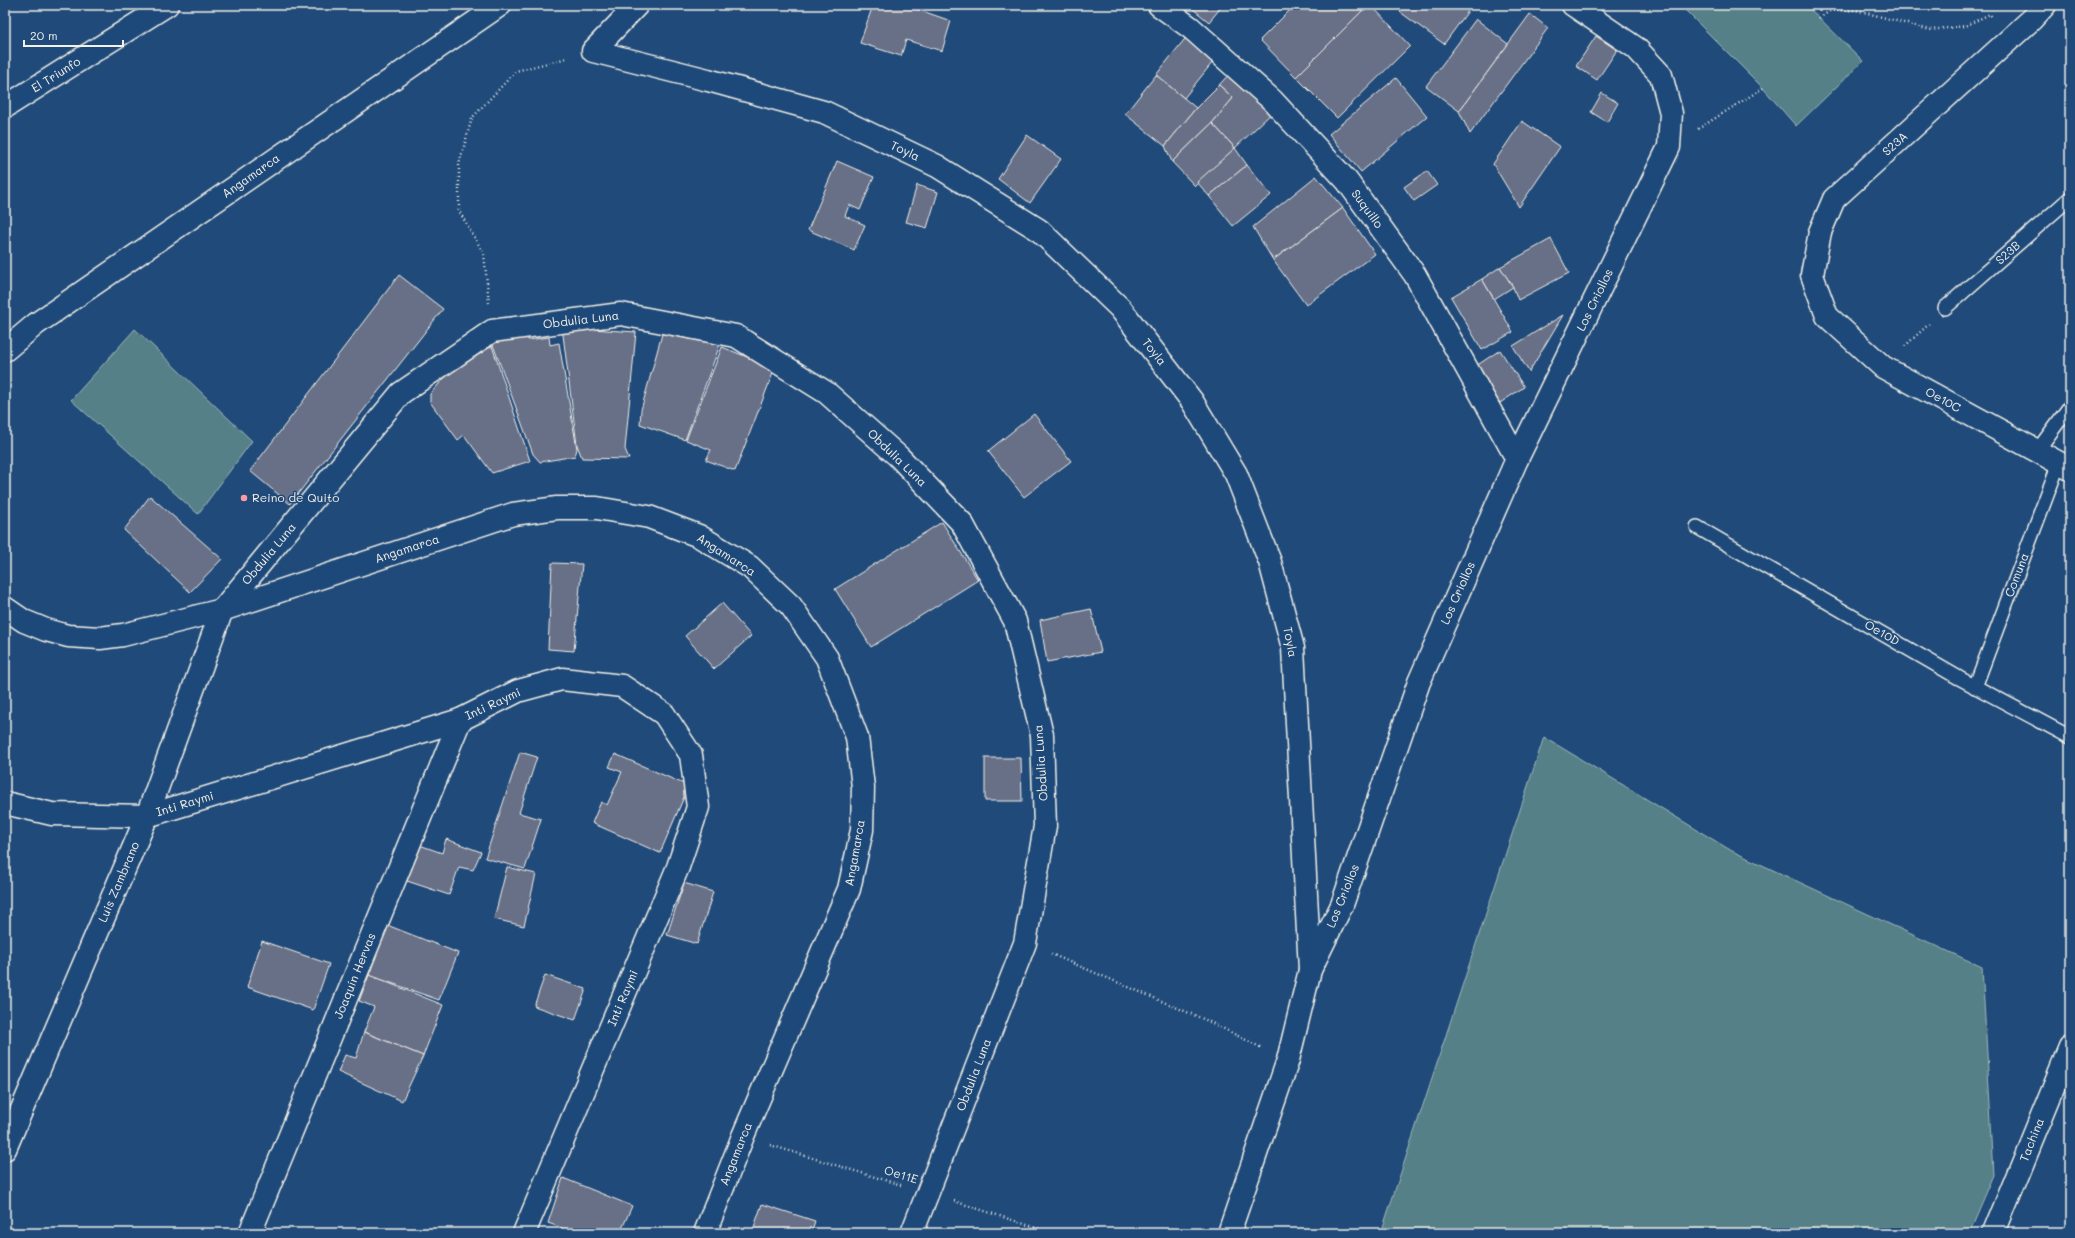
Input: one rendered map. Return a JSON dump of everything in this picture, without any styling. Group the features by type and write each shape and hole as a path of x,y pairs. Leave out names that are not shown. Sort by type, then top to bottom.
{"street":[{"name":"El Triunfo","path":"5,107 168,5"},
{"name":"Angamarca","path":"5,350 36,324 500,5"},
{"path":"593,51 637,5"},
{"name":"Suquillo","path":"1159,5 1191,28 1272,100 1346,181 1415,276 1517,459"},
{"name":"Los Criollos","path":"1229,1233 1288,1060 1310,970 1342,905 1419,682 1517,459 1669,148 1671,113 1661,76 1636,48 1573,5"},
{"name":"S23A","path":"1827,316 1812,275 1820,232 1834,199 2012,38 2045,5"},
{"name":"Toyla","path":"593,51 708,80 824,112 937,166 1039,230 1120,308 1192,401 1236,474 1270,562 1293,648 1310,970"},
{"name":"Obdulia Luna","path":"222,610 401,393 492,331 621,314 736,336 827,393 899,457 962,524 1015,621 1042,735 1045,826 1025,943 912,1233"},
{"name":"Oe10C","path":"1827,316 1883,367 2064,466"},
{"name":"Angamarca","path":"5,608 24,621 46,630 68,636 84,638 123,635 222,610 513,514 557,508 597,508 649,518 699,536 750,567 791,606 827,658 857,737 863,787 862,830 849,889 743,1136 705,1233"},
{"name":"Luis Zambrano","path":"5,1149 147,816 222,610"},
{"name":"Inti Raymi","path":"5,803 52,814 147,816 460,720 518,691 562,680 622,686 664,714 691,755 698,807 678,867 524,1233"},
{"name":"Joaquín Hervas","path":"250,1233 460,720"},
{"name":"Tachina","path":"1994,1233 2070,1046"}],"lane":[{"name":"S23B","path":"1945,308 2070,198"},
{"path":"2037,451 2070,406"},
{"name":"Comuna","path":"1975,686 2064,466"},
{"name":"Oe10D","path":"1696,526 1975,686 2070,737"}],"path":[{"path":"1819,18 1830,11 1856,10 1930,30 1965,26 1990,14 2012,38"},
{"path":"492,331 484,254 459,211 459,164 472,118 516,71 593,51"},
{"path":"1669,148 1762,88"},
{"path":"1883,367 1945,308"},
{"path":"1025,943 1208,1021 1288,1060"},
{"name":"Oe11E","path":"743,1136 1052,1233"}],"green space":[{"path":"1680,5 1806,5 1863,61 1796,126 1763,88"},
{"path":"135,329 252,441 198,514 71,400"},
{"path":"1544,737 1732,851 1982,967 1994,1175 1969,1233 1381,1233"}],"building":[{"path":"873,5 905,5 951,21 942,51 906,40 901,56 860,43"},
{"path":"1188,5 1223,5 1209,22"},
{"path":"1295,5 1368,5 1296,77 1260,40"},
{"path":"1368,5 1371,5 1410,46 1337,118 1296,77"},
{"path":"1405,5 1468,5 1471,7 1444,44 1400,12"},
{"path":"1530,14 1548,28 1470,134 1459,111"},
{"path":"1476,19 1508,44 1459,111 1426,86"},
{"path":"1188,35 1216,58 1184,98 1156,75"},
{"path":"1596,36 1617,50 1597,80 1576,66"},
{"path":"1233,70 1275,110 1235,148 1212,123 1233,98 1219,85"},
{"path":"1156,75 1196,108 1165,146 1125,114"},
{"path":"1396,78 1427,116 1361,172 1329,134"},
{"path":"1219,85 1233,98 1212,123 1172,162 1165,146 1196,108"},
{"path":"1602,93 1618,103 1607,122 1591,112"},
{"path":"1522,121 1560,147 1519,207 1493,164"},
{"path":"1212,123 1235,148 1195,186 1172,162"},
{"path":"1027,135 1061,159 1030,203 998,179"},
{"path":"1235,148 1247,165 1209,196 1197,182"},
{"path":"837,161 874,177 860,210 849,205 845,216 865,225 854,250 808,230"},
{"path":"1247,165 1271,195 1233,226 1209,196"},
{"path":"1427,171 1437,185 1414,201 1404,187"},
{"path":"1316,176 1343,208 1273,260 1253,227"},
{"path":"917,185 938,192 927,228 906,222"},
{"path":"1343,208 1375,254 1306,305 1273,260"},
{"path":"1551,239 1569,273 1518,300 1513,287 1500,267"},
{"path":"1500,267 1513,287 1494,299 1482,279"},
{"path":"399,275 443,309 290,504 250,471"},
{"path":"1482,279 1513,332 1482,350 1451,297"},
{"path":"1563,315 1529,372 1513,346"},
{"path":"665,323 722,339 685,440 640,424 641,410"},
{"path":"562,327 636,332 625,449 629,459 582,458 577,445"},
{"path":"526,331 528,340 549,337 550,345 559,343 577,449 575,456 540,462 533,454 492,342"},
{"path":"492,346 530,461 492,473 464,435 458,440 430,402 430,394 447,375"},
{"path":"722,347 775,368 735,471 706,460 711,450 686,440"},
{"path":"1500,350 1524,387 1500,403 1476,366"},
{"path":"1034,414 1071,461 1024,497 988,451"},
{"path":"150,496 222,559 190,592 124,530"},
{"path":"942,522 978,580 871,647 835,589"},
{"path":"552,563 582,564 574,651 548,649"},
{"path":"722,603 751,636 714,669 685,636"},
{"path":"1091,609 1101,652 1047,662 1040,620"},
{"path":"520,752 537,757 519,813 541,819 525,869 485,858"},
{"path":"615,754 684,784 684,797 660,853 592,823 601,802 607,805 622,772 609,767"},
{"path":"985,758 1021,758 1022,801 985,801"},
{"path":"446,839 481,852 473,870 459,867 449,895 398,878 411,842 442,853"},
{"path":"507,867 536,874 524,926 494,919"},
{"path":"684,883 713,892 697,944 667,935"},
{"path":"387,925 458,953 439,1000 369,975"},
{"path":"262,941 329,964 313,1010 247,987"},
{"path":"369,975 443,1005 423,1056 364,1032 374,1007 359,1001"},
{"path":"545,975 586,989 575,1020 534,1006"},
{"path":"364,1032 423,1056 402,1101 338,1072 345,1055 356,1058"},
{"path":"563,1178 632,1206 620,1233 576,1233 548,1223"},
{"path":"762,1204 815,1221 811,1233 752,1233"}],"place":[{"name":"Reino de Quito","path":"244,498"}]}
